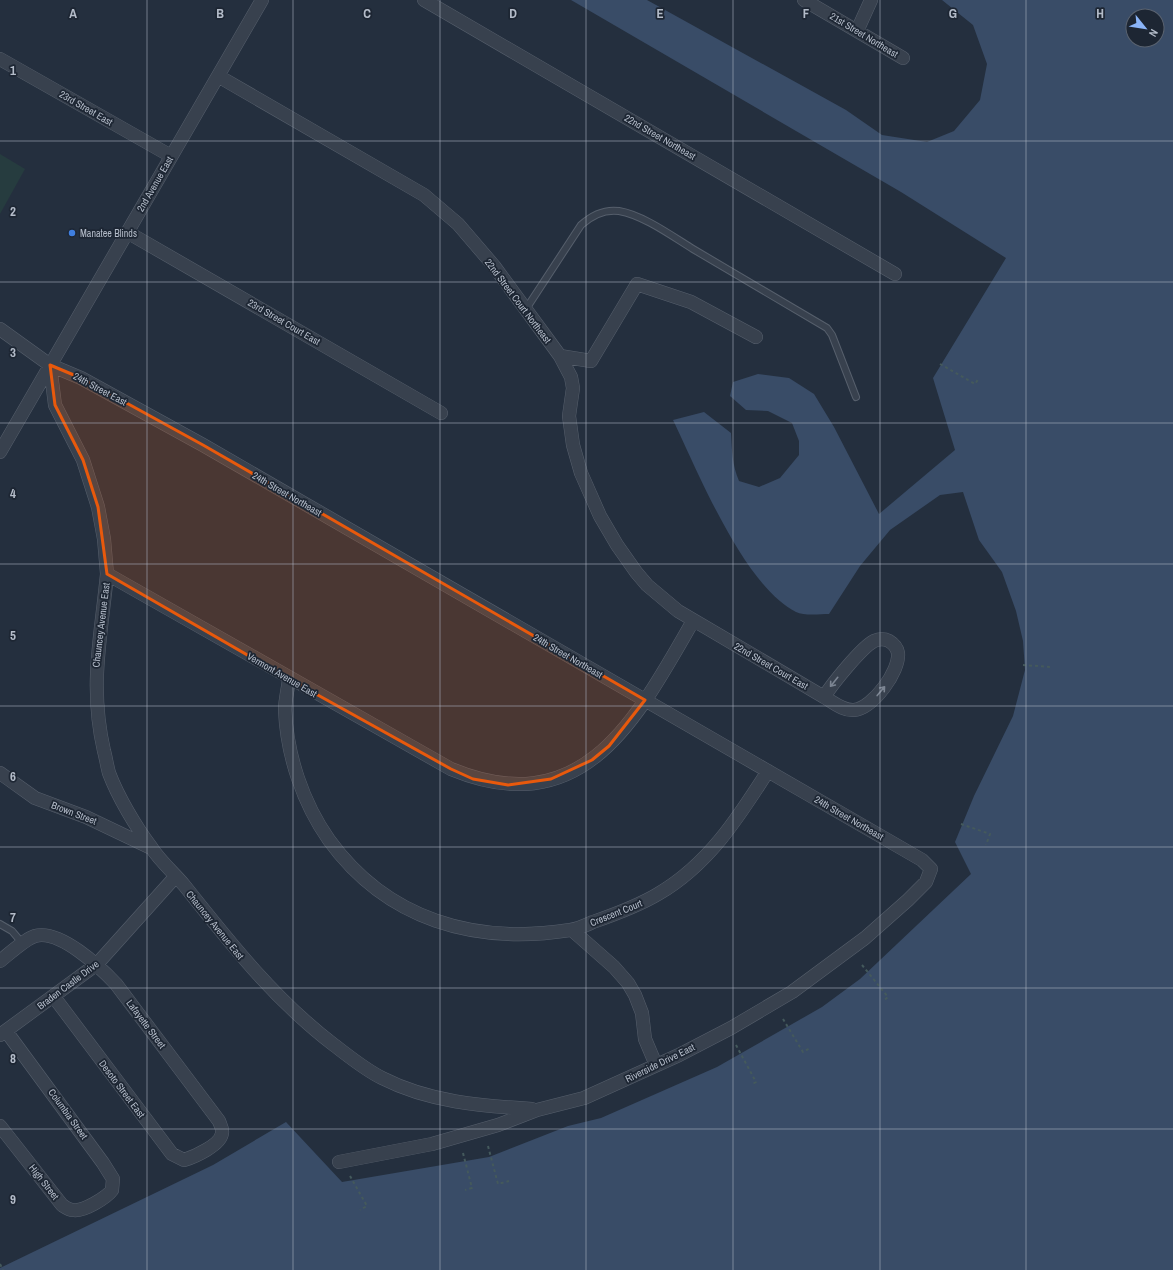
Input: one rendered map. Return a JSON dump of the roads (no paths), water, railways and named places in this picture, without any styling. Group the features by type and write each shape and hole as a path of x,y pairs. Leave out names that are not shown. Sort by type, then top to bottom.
{"street":[{"name":"2nd Avenue East","path":"0,452 262,0"},
{"name":"22nd Street Northeast","path":"424,0 895,274"},
{"name":"21st Street Northeast","path":"804,0 903,58"},
{"path":"857,30 871,0"},
{"name":"23rd Street East","path":"0,59 171,156"},
{"name":"22nd Street Court Northeast","path":"218,76 424,195 458,224 494,266 560,356 570,377 573,388 569,416 573,445 581,473 591,500 616,545 640,576 662,598 693,621"},
{"name":"23rd Street Court East","path":"127,232 441,413"},
{"path":"560,356 591,361 637,284 691,302 756,337"},
{"name":"24th Street East","path":"0,329 50,365 81,378 203,445"},
{"path":"50,365 55,405 83,460 98,507 104,539 107,574"},
{"name":"24th Street Northeast","path":"203,445 922,860 931,870"},
{"name":"Vermont Avenue East","path":"107,574 289,679 451,769 473,779 508,785 528,784 551,779 572,771 592,760 610,746 654,689 693,621"},
{"name":"Chauncey Avenue East","path":"107,574 95,676 99,731 109,774 132,817 151,848 176,876 247,964 285,1004 311,1028 362,1067 407,1089 432,1097 486,1106 537,1110"},
{"name":"22nd Street Court East","path":"693,621 824,697 849,709 859,709 868,704 885,687 896,664 898,653 894,644 887,640 879,639 870,643 836,678 824,697"},
{"name":"Crescent Court","path":"289,679 286,715 290,747 309,808 320,828 341,857 372,886 411,911 455,928 499,934 572,930 636,905 660,893 691,871 713,850 732,827 768,771"},
{"name":"Brown Street","path":"0,773 35,798 86,817 151,848"},
{"name":"Riverside Drive East","path":"339,1162 432,1144 498,1125 537,1110 584,1098 656,1065 731,1028 792,992 865,938 926,882 931,870"},
{"name":"Braden Castle Drive","path":"3,1033 97,964 176,876"},
{"path":"572,930 614,967 628,982 642,1013 645,1039 656,1065"},
{"name":"Lafayette Street","path":"0,961 35,936 49,936 72,948 97,964 116,984 219,1121 222,1133 220,1139 202,1152"},
{"name":"Desoto Street East","path":"54,997 172,1154 184,1160 202,1152"},
{"name":"Columbia Street","path":"3,1033 113,1178 112,1190 102,1199"},
{"name":"High Street","path":"0,1126 62,1205 74,1211 102,1199"}],"lane":[{"path":"526,309 581,225 593,215 606,211 626,213 633,215 670,235 827,328 832,335 856,398"},
{"path":"0,924 12,931 23,944"}],"water":[{"path":"571,0 647,0 846,110 882,135 927,142 954,131 980,100 987,64 973,25 942,0 1173,0 1173,1270 0,1270 0,1268 213,1165 286,1122 342,1182 489,1157 568,1126 601,1118 717,1067 822,1007 860,979 971,874 955,842 974,796 1013,716 1025,670 1023,641 1016,611 1002,572 979,540 963,492 940,495 890,530 860,566 829,614 799,613 777,598 758,578 741,554 709,497 673,420 704,412 731,433 734,463 739,481 759,487 780,478 799,455 799,441 792,423 768,411 746,410 730,396 733,382 758,374 789,378 814,394 834,427 879,514 955,450 933,378 1006,258 901,192"}],"place":[{"name":"Manatee Blinds","path":"72,233"}]}
